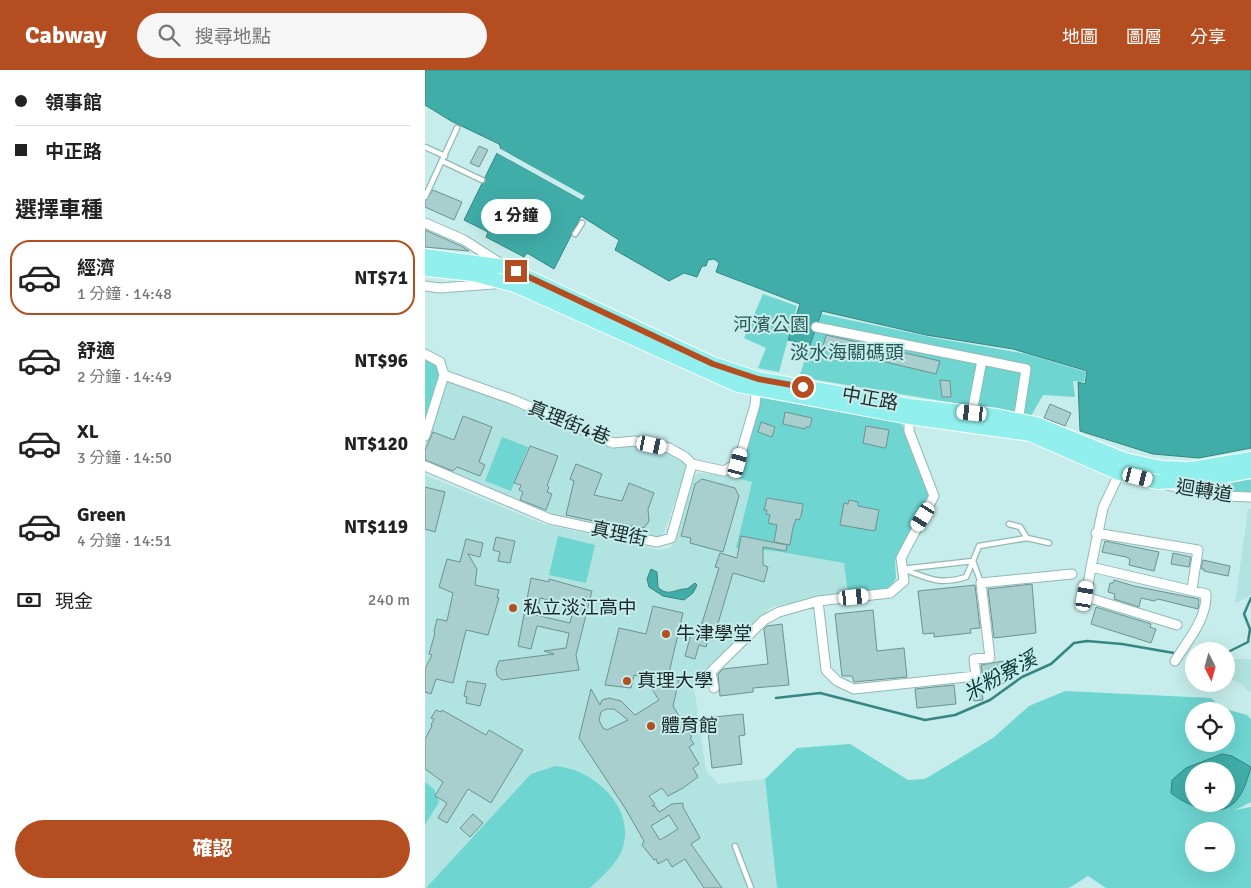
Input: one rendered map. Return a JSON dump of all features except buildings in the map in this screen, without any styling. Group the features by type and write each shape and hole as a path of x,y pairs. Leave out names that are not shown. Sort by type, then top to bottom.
{"main road":[{"path":"425,256 503,273"},
{"path":"425,269 503,273"},
{"name":"中正路","path":"503,273 548,283 757,384 972,413 1036,424 1122,467 1157,482 1203,480 1251,471"},
{"name":"中正路","path":"503,273 515,284 709,374 909,417 1030,434 1122,467 1191,469 1251,459"}],"street":[{"name":"中正路","path":"425,223 464,240 503,273"},
{"path":"425,286 440,288 494,284 503,273"},
{"path":"816,327 1026,369 1019,415"},
{"path":"425,354 440,362 444,375 425,436"},
{"path":"972,413 982,360"},
{"name":"真理街4巷","path":"444,375 523,404 613,443 635,441 669,448 685,457 692,464"},
{"path":"692,464 724,471 738,463 755,405 757,384"},
{"path":"714,688 711,672 763,620 779,612 818,602 890,593 904,581 901,558 934,496 909,431 909,417"},
{"name":"真理街","path":"425,466 550,519 657,542 671,538 692,464"},
{"path":"1122,467 1103,508 1085,596 1177,625"},
{"name":"迴轉道","path":"1157,482 1219,496 1251,497"},
{"path":"1097,533 1198,550 1192,589"},
{"path":"1091,568 1192,589 1206,594 1206,606 1201,620 1175,661"},
{"path":"818,602 826,670 837,681 854,689 976,676 974,659 989,658 981,582 1072,574"}],"lane":[{"path":"425,197 457,128"},
{"path":"425,147 482,180"},
{"path":"575,234 582,223"},
{"path":"1009,524 1020,527 1027,538"},
{"path":"902,569 937,582 956,580 966,577 979,546 1027,538 1049,542"},
{"path":"902,569 973,561"},
{"path":"973,561 981,582"},
{"path":"735,846 751,888"}],"shaded area":[{"path":"425,70 1251,70 1251,448 1199,458 1153,454 1080,431 1078,382 1085,384 1087,371 1013,349 926,335 822,311 810,345 788,340 800,304 716,272 719,263 714,259 708,260 706,266 702,266 697,277 684,273 669,281 615,250 619,240 581,216 554,269 527,253 524,257 486,237 488,232 464,220 497,153 582,200 584,196 501,149 499,144 451,121 425,105"},
{"path":"447,380 494,395 581,431 669,454 688,465 663,535 654,539 551,517 425,466 425,447"},
{"name":"真理大學","path":"700,473 726,475 752,482 736,548 775,551 845,563 848,593 771,607 694,687 706,771 718,784 765,779 777,888 425,888 425,475 543,524 660,550 672,547 691,478"},
{"path":"1248,509 1251,509 1251,595 1235,603"},
{"path":"651,569 657,572 658,587 665,592 687,589 695,583 697,585 693,593 684,600 663,596 649,587 647,579"},
{"path":"1235,659 1251,659 1251,693 1240,683 1235,681"},
{"path":"1222,754 1232,756 1251,767 1243,791 1235,802 1235,762 1201,762"},
{"path":"1185,769 1185,802 1171,793 1172,780"}],"green space":[{"name":"河濱公園","path":"763,294 797,306 779,372 758,368 766,348 744,338"},
{"name":"淡水海關碼頭","path":"821,314 935,338 1027,354 1086,372 1084,382 1073,381 1075,397 1043,395 1031,416 799,377"},
{"path":"425,357 438,361 439,376 436,390 425,418"},
{"path":"762,397 901,422 930,498 895,560 896,578 890,588 848,593 844,563 775,551 736,548 752,482 726,475 738,466"},
{"path":"502,437 528,447 511,491 485,481"},
{"path":"1251,478 1251,492 1208,489 1209,486"},
{"path":"558,536 595,545 586,583 549,575"},
{"path":"1065,691 1211,698 1215,702 1185,702 1185,752 1235,752 1235,712 1247,715 1251,719 1251,802 1235,810 1251,807 1251,888 1106,888 1088,876 1069,888 777,888 765,779 797,748 850,744 908,780 925,779 993,738 1029,706"},
{"path":"555,766 584,774 597,783 609,793 618,806 623,820 625,834 620,855 590,888 426,888 531,774"},
{"path":"425,782 434,789 439,802 425,825"}],"pier":[{"path":"501,149 585,196 582,200 497,153 499,151 547,178 500,151"}],"waterway":[{"name":"米粉寮溪","path":"1235,648 1248,642 1250,629 1244,614 1251,598"},
{"name":"米粉寮溪","path":"776,698 820,693 925,720 955,715 990,700 1022,677 1051,664 1074,643 1087,641 1122,644 1174,653"}],"place":[{"name":"私立淡江高中","path":"513,608"},
{"name":"牛津學堂","path":"666,634"},
{"name":"真理大學","path":"627,681"},
{"name":"體育館","path":"651,726"}],"route":[{"path":"516,271 713,364 758,379 803,387"}]}
